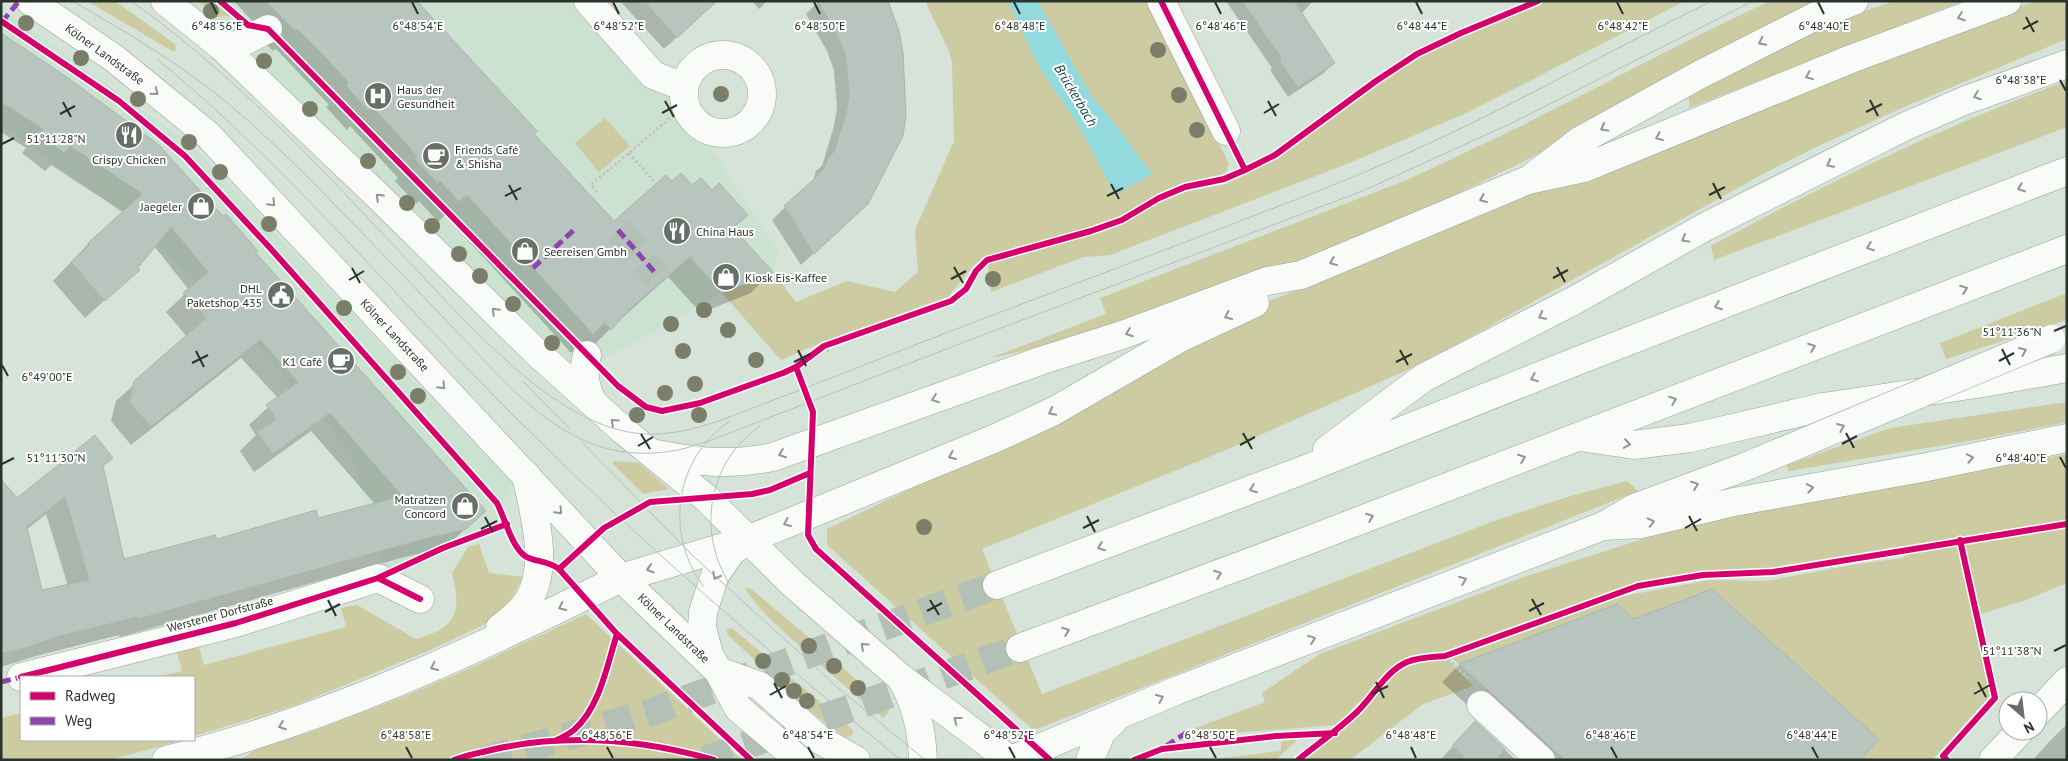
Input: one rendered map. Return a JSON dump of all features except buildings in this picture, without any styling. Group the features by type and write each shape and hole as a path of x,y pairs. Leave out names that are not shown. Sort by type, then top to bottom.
{"main road":[{"name":"Kölner Landstraße","path":"30,1 115,59 207,134 621,578 718,671 760,686 820,740 856,760"},
{"path":"165,1 221,46 380,198 534,350 651,453 706,498 793,584 901,678 1010,760 1116,718 1178,690 1603,526 1634,508 1747,466 2059,336"},
{"path":"588,1 653,75 685,96"},
{"path":"1161,1 1226,131"},
{"path":"1528,180 1581,140 1701,74 1820,14 1854,1"},
{"path":"651,453 692,461 725,463 744,463 773,457 1040,360 1122,335 1267,281 1301,275 1528,180 1584,168 1851,59 2007,1"},
{"path":"221,46 237,45 268,29"},
{"path":"1298,472 1423,378 1575,300 1705,228 1904,127 1966,100 2067,64"},
{"path":"997,586 1298,472 1581,359 2067,171"},
{"path":"1020,648 2067,249"},
{"path":"166,760 271,730 408,679 621,578 747,540 996,438 1054,412 1182,337 1275,294 1301,275"},
{"path":"587,355 584,364 585,387 593,403"},
{"path":"1579,436 1634,445 1690,438 1823,407 1983,383 2067,368"},
{"path":"1603,526 1642,524 1734,502 1927,467 2067,438"},
{"path":"478,647 514,617 526,604 537,575 538,535 526,475"},
{"name":"Kölner Landstraße","path":"747,540 732,552 715,575 703,612 702,627 704,637 709,654 738,708 799,760"},
{"name":"Werstener Dorfstraße","path":"25,676 236,623 378,578 420,599"},
{"name":"Werstener Dorfstraße","path":"1,682 20,677"},
{"path":"901,678 912,697 923,760"},
{"path":"2048,701 2067,681"},
{"path":"1480,705 1541,760"},
{"path":"1090,760 1101,733 1116,718"},
{"path":"1993,760 2011,741"}],"path":[{"path":"597,192 591,185 629,153 685,96"},
{"path":"629,153 656,184"},
{"path":"824,346 829,352"}],"shaded area":[{"path":"184,1 587,1 692,119 778,251 773,272 722,293 580,373 446,244"},
{"path":"1,8 194,147 512,483 497,519 465,538 383,571 351,452 213,296 109,203 1,125"}],"green space":[{"path":"87,1 115,1 175,44 176,49 174,52"},
{"path":"197,1 211,1 230,16 217,17"},
{"path":"925,1 1150,1 1229,164 1226,172 1217,177 1181,185 1155,196 1116,219 986,258 975,264 948,297 820,343 781,360 722,293 773,272 796,302 847,281 895,292 918,272 915,230 954,141 952,62 948,49"},
{"path":"1544,1 1685,1 1471,111 1347,164 1110,255 1083,257 991,292 988,264 996,260 1091,235 1123,223 1160,202 1185,192 1227,184 1277,157 1377,83 1418,56 1462,35"},
{"path":"1770,1 1827,1 1538,154 1368,235 1294,264 1182,303 1067,339 990,358 1106,314 1100,298 1407,180 1517,128"},
{"path":"1895,1 1963,1 1689,108 1689,92 1834,21"},
{"path":"2036,1 2067,1 2067,39 1904,107 1814,148 1761,175 1421,364 1226,450 982,549 1042,694 1497,520 1567,497 1627,481 1638,491 1040,728 1032,729 827,545 827,529 933,478 1215,323 1569,179 1950,28"},
{"path":"2067,81 2067,127 1714,260 1711,246 1798,200 1930,136"},
{"path":"605,118 630,146 599,172 575,143"},
{"path":"2067,293 2067,320 1946,359 1940,343"},
{"path":"2067,402 2067,422 1981,439 1788,471 1787,465 1890,428"},
{"path":"2067,454 2067,520 1772,570 1702,573 1637,584 1438,654 1414,657 1400,664 1385,676 1336,725 1195,736 1193,729 1265,702 1262,693 1320,654 1521,578 1649,537 1743,511 1845,495"},
{"path":"613,461 639,463 669,489 643,494 613,464"},
{"path":"2067,528 2067,583 2026,600 1974,616 1990,696 1932,760 1860,760 1879,739 1712,589 1634,619 1617,604 1459,664 1449,656 1608,599 1709,580 1766,581 1858,564 1903,558 1906,554"},
{"path":"479,544 489,573 523,577 513,596 490,622 428,651 293,706 195,736 195,676 161,676 182,671 175,645 197,640 204,665 346,627 341,608 357,605 416,639 430,634 448,623 453,616 456,608 456,598 452,573 468,547"},
{"path":"745,589 751,589 819,646 889,712 883,718 831,674 771,620"},
{"path":"586,614 742,760 241,760 257,748 314,731 410,694"},
{"path":"732,628 853,730 853,735 845,737 809,711 727,634 727,630"},
{"path":"1445,657 1473,686 1423,704 1350,760 1303,760 1348,724 1384,682 1395,673 1411,664"},
{"path":"20,713 20,741 178,741 110,760 1,760 1,718"},
{"path":"1299,738 1276,760 1208,760 1281,751 1281,742"}],"water":[{"name":"Brückerbach","path":"1008,1 1038,1 1090,94 1152,174 1115,195 1080,128 1039,67"}],"tunnel":[{"path":"618,230 657,275"},
{"path":"484,760 646,714 997,585"},
{"path":"705,760 1020,648"}],"tram line":[{"path":"72,1 173,63 206,86 240,114 305,175 502,379 532,407 565,430 594,445 618,451 642,453 678,450 709,441 1365,190 1514,122 1753,1"},
{"path":"131,1 177,36 265,113 346,195 466,322"},
{"path":"462,318 522,374 569,408 593,421 619,430 645,434 678,432 710,424 1356,176 1476,121 1712,1"},
{"path":"158,60 206,101 298,189 472,374 609,508 753,637 901,760"},
{"path":"524,382 569,428"},
{"path":"704,587 691,566 683,544 680,521 681,498 687,476 697,455 711,437 730,421"},
{"path":"729,583 719,562 713,541 711,519 713,498 719,477 729,458 743,441 760,426"},
{"path":"581,441 693,556 836,686 925,760"}],"marked path":[{"path":"2,22 19,1"},
{"path":"533,268 576,228"},
{"path":"618,230 657,275"},
{"path":"1,682 20,677"},
{"path":"1166,746 1189,731"}],"cycle path":[{"path":"220,1 248,25 268,29 618,386 646,407 662,411 700,403 783,373 796,367 824,346 951,301 966,289 976,271 987,260 1091,231 1122,220 1159,198 1185,187 1224,179 1245,170 1275,155 1376,81 1417,54 1461,33 1538,1"},
{"path":"1161,1 1245,170"},
{"path":"1,21 119,101 185,156 271,249 497,503 520,552 529,558 550,564 559,569 617,634 751,760"},
{"path":"796,367 813,412 808,535 816,549 1050,760"},
{"path":"559,569 604,528 650,502 752,494 770,490 810,473"},
{"path":"378,578 443,548 507,524"},
{"path":"1298,760 1351,718 1386,677 1399,666 1421,658 1445,656 1638,586 1703,575 1773,572 2067,524"},
{"path":"1947,760 1943,756 1995,698 1960,540"},
{"path":"25,676 236,623 378,578 420,599"},
{"path":"557,740 574,730 590,710 602,685 617,634"},
{"path":"1134,760 1162,749 1276,736 1335,733"},
{"path":"454,760 472,754 519,745 575,740 631,743 659,747 714,760"}],"place":[{"name":"Haus der Gesundheit","path":"378,96"},
{"name":"Crispy Chicken","path":"129,135"},
{"name":"Friends Café & Shisha","path":"436,156"},
{"name":"Jaegeler","path":"201,206"},
{"name":"China Haus","path":"677,231"},
{"name":"Seereisen Gmbh","path":"525,251"},
{"name":"Kiosk Eis-Kaffee","path":"726,277"},
{"name":"DHL Paketshop 435","path":"281,295"},
{"name":"K1 Café","path":"341,361"},
{"name":"Matratzen Concord","path":"465,506"}]}
